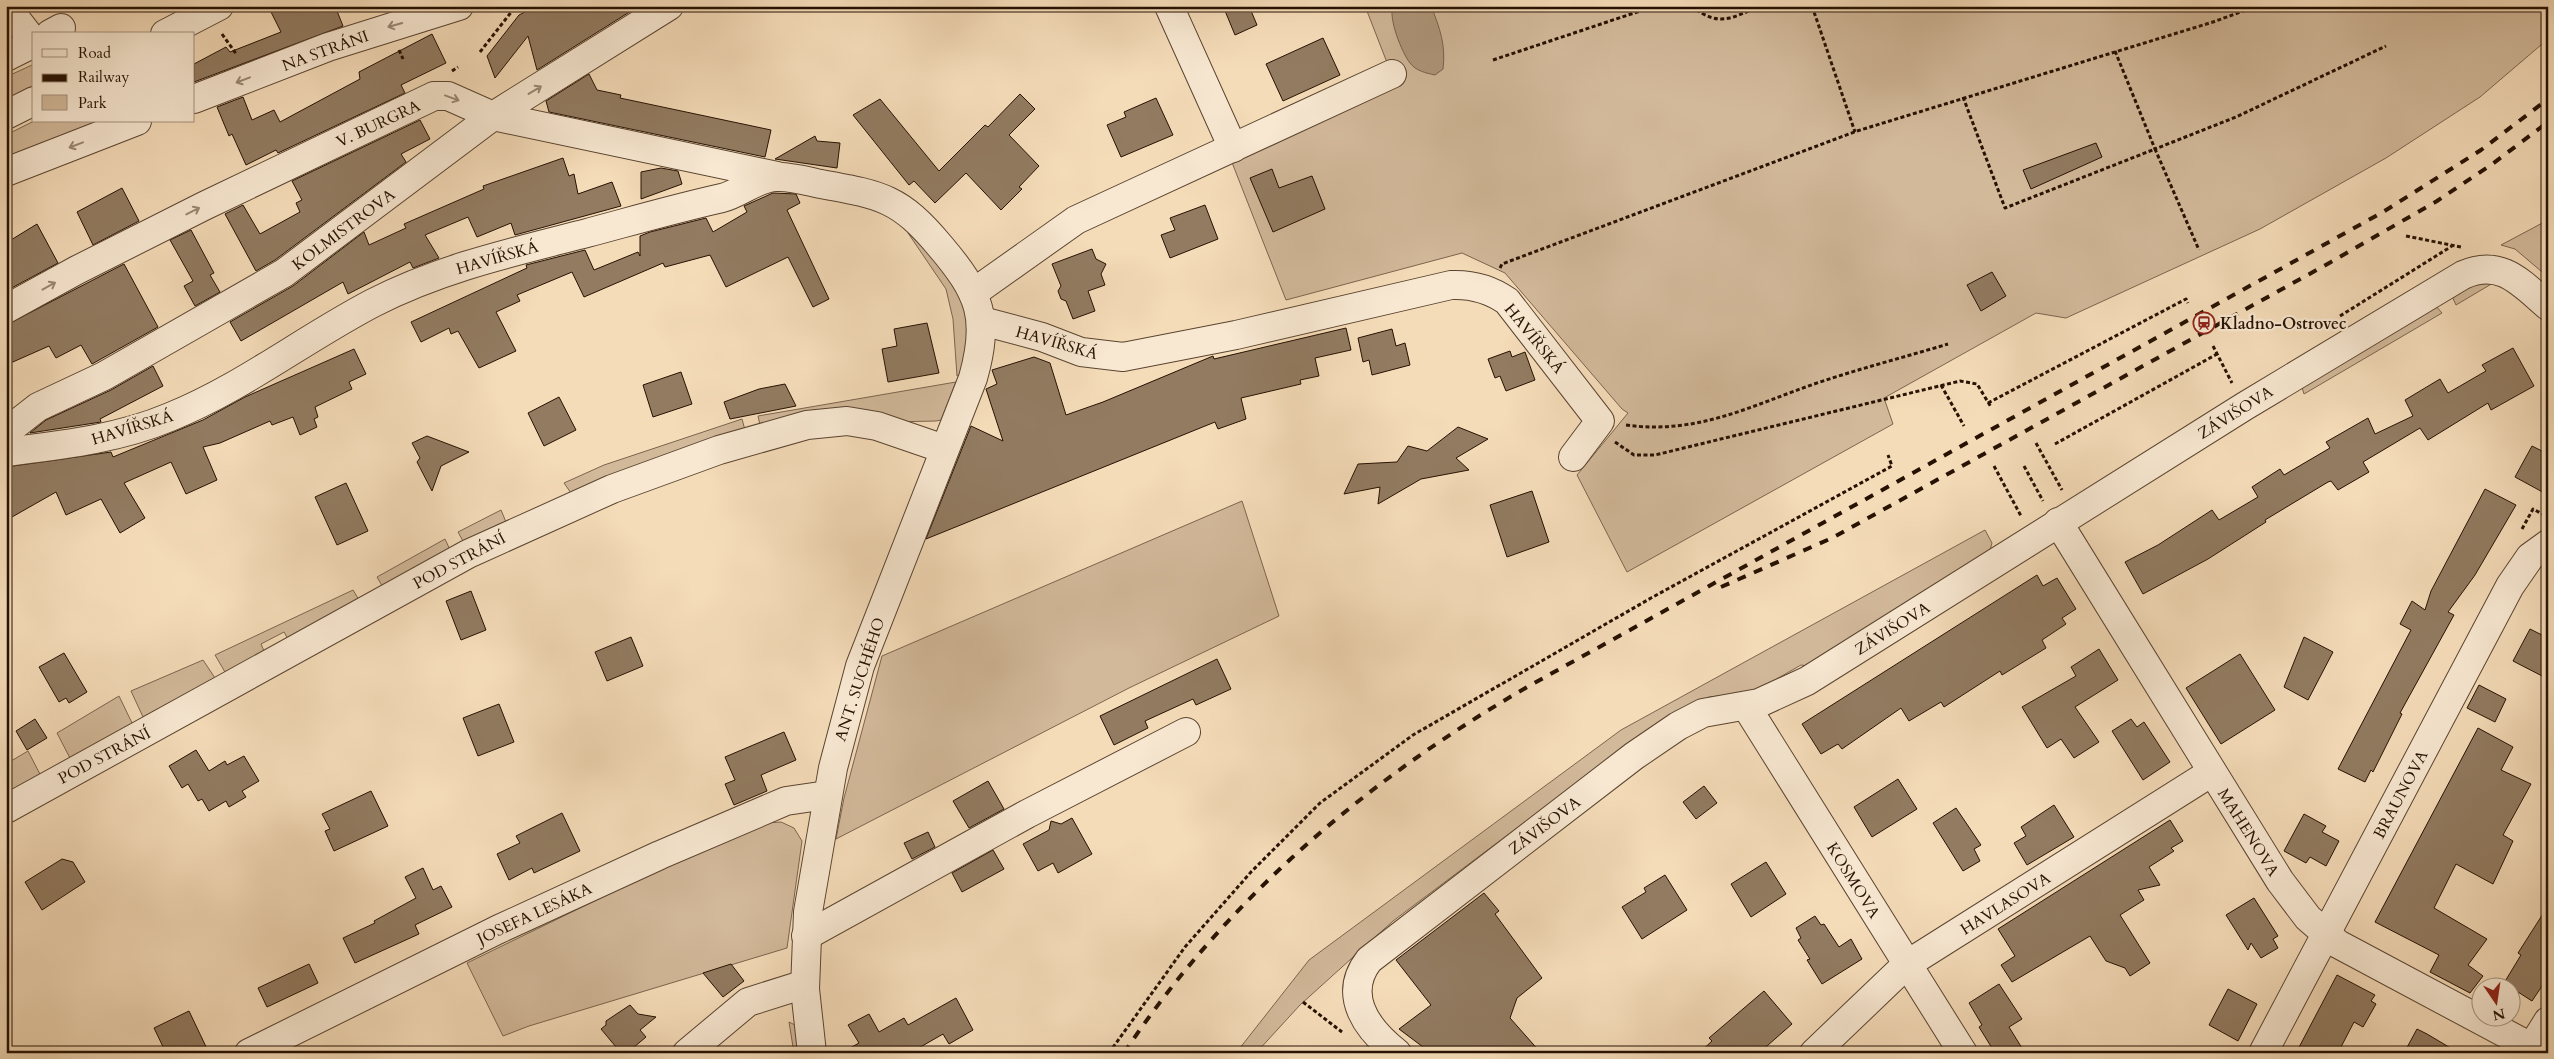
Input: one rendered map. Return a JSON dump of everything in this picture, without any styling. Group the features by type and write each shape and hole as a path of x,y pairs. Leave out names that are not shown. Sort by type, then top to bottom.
{"street":[{"path":"6,6 32,39"},
{"name":"NA STRÁNI","path":"195,99 328,47 459,6"},
{"name":"KOLMISTROVA","path":"6,432 38,407 104,376 254,292 284,273 494,116 670,6"},
{"path":"1169,6 1233,148"},
{"path":"171,32 218,17"},
{"path":"6,57 32,43"},
{"path":"973,293 1076,220 1392,74"},
{"name":"V. BURGRA","path":"6,309 204,206 434,96 448,96 494,116 778,177"},
{"path":"6,115 32,102"},
{"path":"6,172 134,122"},
{"name":"HAVÍŘSKÁ","path":"6,452 80,443 145,427 211,399 373,303 432,277 506,252 729,196 756,182 778,177 865,192 906,209 922,223 950,258 973,293 982,321 1042,337 1081,352 1123,357 1236,336 1451,286 1464,285 1488,290 1508,302 1515,310 1607,431"},
{"name":"ZÁVIŠOVA","path":"1397,1053 1370,1028 1359,1003 1359,978 1365,965 1374,955 1414,923 1634,756 1673,730 1702,713 1746,706 1773,697 1807,681 2051,513 2245,406 2464,275 2486,268 2507,273 2548,306"},
{"name":"ANT. SUCHÉHO","path":"812,1053 805,984 806,936 813,874 827,795 860,666 973,378 981,348 982,321"},
{"name":"POD STRÁNÍ","path":"6,809 468,554 612,489 719,450 807,425 847,421 877,426 944,449"},
{"path":"1573,457 1607,431"},
{"name":"MAHENOVA","path":"2051,513 2280,881 2308,918 2338,944 2530,1050"},
{"name":"BRAUNOVA","path":"2263,1053 2510,586 2530,557 2548,544"},
{"name":"KOSMOVA","path":"1746,706 1906,965 1963,1053"},
{"path":"806,936 1027,814 1186,732"},
{"name":"HAVLASOVA","path":"1814,1053 1906,965 2212,772"},
{"name":"JOSEFA LESÁKA","path":"249,1053 497,930 711,833 786,801 827,795"},
{"path":"687,1053 748,1002 805,984"},
{"path":"2530,1050 2548,1021"}],"path":[{"path":"480,52 516,6"},
{"path":"1492,60 1655,6"},
{"path":"1690,6 1705,16 1723,20 1761,6"},
{"path":"1812,6 1855,132"},
{"path":"1488,290 1502,264 1855,132 2258,6"},
{"path":"218,17 240,58"},
{"path":"1964,97 2005,208 2236,117 2386,46"},
{"path":"2115,51 2199,250"},
{"path":"1988,403 2186,299 2188,303"},
{"path":"1607,431 1665,428 1703,423 1821,381 1948,344"},
{"path":"2055,444 2217,354"},
{"path":"1607,431 1626,452 1634,455 1655,455 1960,380 1971,382 1980,388 1991,408"},
{"path":"1941,385 1964,426"},
{"path":"2036,442 2064,494"},
{"path":"1109,1053 1185,947 1252,872 1320,803 1413,735 1651,598 1892,466 1888,455"},
{"path":"1994,466 2025,523"},
{"path":"2024,466 2051,513"},
{"path":"1302,1002 1348,1036"}],"green space":[{"path":"1365,6 2548,6 2548,39 2480,97 2386,158 2260,229 2066,318 2036,313 1884,398 1893,424 1627,572 1577,475 1628,413 1622,409 1505,273 1462,253 1286,300 1231,160 1395,83"},
{"path":"32,65 32,86 6,99 6,77"},
{"path":"32,122 104,122 6,161 6,135"},
{"path":"2548,220 2548,277 2515,249 2501,245"},
{"path":"908,233 951,273 968,319 968,371 957,376 953,319 946,289"},
{"path":"2493,283 2456,305 2452,296 2457,286"},
{"path":"2435,305 2442,313 2304,394 2300,381"},
{"path":"956,382 941,420 936,421 760,425 758,416"},
{"path":"742,419 745,430 571,493 564,483 604,465"},
{"path":"1242,501 1279,616 1129,688 836,839 844,798 882,656"},
{"path":"501,510 506,522 464,543 458,532"},
{"path":"1985,530 1992,543 1988,557 1814,667 1801,665 1754,692 1709,697 1695,703 1634,740 1393,921 1300,1005 1256,1053 1236,1053 1309,960 1621,730"},
{"path":"445,539 451,552 384,589 377,577"},
{"path":"353,590 359,600 288,639 284,632 261,644 264,651 225,672 215,655"},
{"path":"203,660 215,678 143,717 131,691"},
{"path":"119,696 133,725 71,760 57,733"},
{"path":"28,751 41,776 6,802 6,764"},
{"path":"781,822 794,828 802,841 787,948 529,1026 503,1036 467,963 656,871 767,823"},
{"path":"789,1022 797,1026 802,1053 794,1053"}],"shaded area":[{"path":"1393,6 1431,6 1440,30 1444,53 1443,69 1435,75 1418,70 1412,66 1407,58 1394,27 1392,19"}],"building":[{"path":"268,6 335,6 343,26 195,82 195,63 226,47 230,52 281,32"},
{"path":"537,6 639,6 537,70 528,36 495,78 487,56 519,15"},
{"path":"1223,6 1249,6 1257,25 1235,35"},
{"path":"432,34 446,63 401,85 405,93 278,153 276,150 246,165 232,134 229,136 217,107 243,97 252,120 274,110 280,122 360,79 359,72"},
{"path":"1323,38 1340,75 1283,101 1266,64"},
{"path":"589,74 597,90 621,95 620,98 771,130 765,157 549,112 546,101"},
{"path":"1020,94 1035,109 1009,135 1039,166 1019,187 1022,189 1001,210 966,173 935,203 914,181 909,185 853,115 880,99 939,171 985,125 988,127"},
{"path":"1156,98 1173,135 1121,157 1107,125 1126,117 1124,112"},
{"path":"420,120 430,139 401,154 406,162 275,260 256,271 225,214 243,205 260,234 300,212 296,203 302,200 292,181"},
{"path":"815,136 817,141 840,143 837,168 775,159"},
{"path":"2096,143 2102,157 2031,189 2023,170"},
{"path":"563,158 569,176 574,174 578,194 612,182 621,206 515,235 511,223 477,237 468,217 425,235 439,258 413,268 410,262 348,294 343,282 241,341 230,322 293,286 364,232 369,245 406,228 404,224 484,189 483,186"},
{"path":"661,168 678,171 682,184 641,199 641,172"},
{"path":"1272,169 1279,188 1312,176 1325,209 1273,232 1250,178"},
{"path":"122,188 139,221 93,245 77,212"},
{"path":"773,193 796,194 800,203 787,210 829,299 813,307 788,257 726,287 710,255 665,267 663,263 584,297 572,272 517,295 520,301 496,312 516,351 479,368 458,331 451,334 449,328 421,342 411,322 527,268 526,265 585,250 594,270 638,252 640,256 640,236 650,232 706,218 713,232 747,212 744,206"},
{"path":"1205,205 1218,239 1170,258 1161,235 1175,230 1170,218"},
{"path":"37,224 58,263 6,291 6,243"},
{"path":"191,230 214,273 210,275 220,292 195,306 184,286 193,281 170,240"},
{"path":"1092,249 1096,259 1106,264 1101,274 1105,285 1088,291 1095,311 1073,319 1066,301 1061,299 1058,291 1061,286 1052,264"},
{"path":"124,264 158,327 92,364 81,345 56,358 49,346 6,365 6,325"},
{"path":"1992,272 2006,296 1981,311 1967,285"},
{"path":"927,323 939,373 888,382 882,349 897,346 894,329"},
{"path":"1346,328 1351,350 1315,358 1319,376 1300,380 1301,384 1241,398 1246,419 1218,429 1215,422 926,539 971,426 1003,441 986,389 997,384 992,370 1034,357 1050,363 1066,415 1103,402 1213,356 1214,359"},
{"path":"1392,329 1396,346 1405,343 1410,365 1372,375 1369,360 1363,362 1358,338"},
{"path":"2513,348 2534,386 2491,410 2488,403 2428,440 2420,428 2363,462 2369,472 2338,490 2331,481 2328,482 2265,520 2266,522 2208,559 2143,594 2125,562 2158,545 2212,510 2219,520 2258,497 2252,487 2280,469 2284,475 2330,448 2326,442 2368,418 2375,434 2413,416 2405,400 2440,379 2448,393 2486,371 2482,365"},
{"path":"354,349 366,374 349,382 352,389 315,407 318,417 314,419 317,427 300,435 293,417 272,425 270,421 220,443 203,447 217,480 186,494 171,462 124,483 145,518 120,533 101,499 66,515 56,492 12,517 6,505 6,467 111,452 113,457 203,420 245,397"},
{"path":"1510,351 1512,357 1525,352 1535,380 1506,391 1500,376 1495,378 1488,359"},
{"path":"153,366 163,386 100,419 101,422 30,433 46,420 111,390"},
{"path":"681,372 692,404 653,417 643,385"},
{"path":"785,384 796,406 730,419 724,402 759,389"},
{"path":"559,397 576,430 544,446 528,413"},
{"path":"1458,427 1488,439 1456,458 1469,470 1421,479 1378,504 1380,487 1344,494 1358,464 1397,462 1408,446 1427,451"},
{"path":"427,436 469,452 441,466 432,491 417,462 420,458 412,443"},
{"path":"2532,446 2548,454 2548,495 2515,477"},
{"path":"346,483 368,531 337,545 315,497"},
{"path":"2485,489 2516,505 2475,575 2448,612 2454,615 2400,713 2402,714 2373,772 2371,770 2365,782 2338,769 2411,630 2400,624 2412,601 2425,610 2431,591"},
{"path":"1532,491 1549,542 1507,557 1490,505"},
{"path":"2037,575 2043,586 2057,578 2076,609 2062,618 2066,624 2042,640 2046,648 2002,675 2000,671 1944,707 1941,702 1909,721 1901,708 1842,749 1838,744 1821,754 1802,724"},
{"path":"471,591 486,630 461,640 446,601"},
{"path":"2530,629 2548,638 2548,679 2513,661"},
{"path":"631,637 643,666 607,681 595,652"},
{"path":"2304,637 2333,652 2308,700 2284,687"},
{"path":"2099,649 2118,680 2075,707 2099,742 2074,758 2061,739 2047,748 2022,707 2076,676 2071,667"},
{"path":"64,653 87,692 69,703 66,698 59,702 39,667"},
{"path":"2240,654 2275,710 2221,744 2186,688"},
{"path":"1217,659 1231,689 1196,705 1193,699 1145,721 1148,728 1114,745 1100,716"},
{"path":"2479,685 2506,699 2495,722 2467,708"},
{"path":"499,704 514,742 478,756 463,718"},
{"path":"35,719 47,738 27,750 16,731"},
{"path":"2131,719 2137,727 2144,722 2170,762 2143,780 2112,731"},
{"path":"2478,728 2513,747 2501,770 2531,784 2503,835 2513,841 2493,884 2456,864 2434,908 2487,939 2468,965 2483,976 2472,976 2472,990 2470,993 2430,972 2439,955 2375,922"},
{"path":"784,732 796,760 761,775 767,791 734,805 725,784 735,780 725,757"},
{"path":"196,750 209,771 225,761 227,765 244,756 259,781 242,791 246,797 229,807 226,801 209,811 202,799 198,801 188,784 182,788 169,766"},
{"path":"1898,779 1917,809 1872,837 1854,807"},
{"path":"988,781 1004,809 969,828 953,801"},
{"path":"1704,786 1717,803 1696,819 1683,802"},
{"path":"371,791 388,826 334,851 325,831 330,829 322,814"},
{"path":"2054,805 2074,837 2027,865 2014,843 2026,836 2021,827"},
{"path":"1956,808 1981,845 1974,849 1980,861 1963,871 1933,823"},
{"path":"562,813 580,851 534,873 532,868 509,880 497,854 520,843 516,836"},
{"path":"2304,814 2326,826 2322,832 2339,841 2326,866 2310,857 2306,863 2284,851"},
{"path":"1072,818 1092,854 1058,873 1053,863 1038,871 1023,844 1049,830 1051,821 1061,824"},
{"path":"2170,820 2183,841 2171,848 2174,851 2149,867 2160,885 2138,890 2144,900 2120,915 2150,963 2130,976 2125,968 2106,961 2090,936 2012,982 2001,965 2015,956 1998,929"},
{"path":"928,832 935,847 912,859 904,843"},
{"path":"993,850 1004,869 962,892 952,873"},
{"path":"62,859 73,862 85,882 42,910 25,882"},
{"path":"1766,862 1786,894 1751,917 1731,884"},
{"path":"423,868 433,890 441,886 452,907 415,925 419,934 355,963 343,938 375,923 374,921 416,898 405,877"},
{"path":"1665,875 1687,910 1642,939 1622,907 1646,892 1644,888"},
{"path":"1484,893 1499,911 1495,914 1542,978 1517,998 1510,1018 1541,1053 1431,1053 1399,1029 1431,1005 1396,960"},
{"path":"2254,898 2278,936 2273,939 2278,948 2261,958 2251,943 2248,950 2226,915"},
{"path":"2548,906 2548,977 2532,1001 2522,995 2522,976 2508,976 2521,955 2518,953"},
{"path":"1815,916 1821,925 1824,924 1839,947 1851,939 1862,959 1822,984 1807,960 1810,959 1798,940 1801,938 1796,928"},
{"path":"309,964 318,983 267,1007 258,988"},
{"path":"731,964 744,981 723,997 703,973"},
{"path":"2337,975 2375,995 2371,1001 2376,1004 2363,1027 2354,1022 2341,1047 2353,1053 2296,1053"},
{"path":"1999,984 2022,1019 2009,1027 2025,1053 1995,1053 1979,1027 1982,1025 1969,1003"},
{"path":"2228,989 2257,1004 2238,1041 2209,1025"},
{"path":"1764,991 1792,1024 1759,1053 1699,1053 1712,1041 1709,1038"},
{"path":"956,998 973,1030 949,1044 943,1034 910,1053 841,1053 859,1043 848,1025 869,1014 879,1032 904,1018 908,1025"},
{"path":"630,1005 638,1014 656,1017 640,1030 646,1037 627,1053 621,1053 601,1029 606,1025 606,1021"},
{"path":"189,1011 209,1053 166,1053 154,1028"},
{"path":"2417,1029 2427,1034 2459,1053 2404,1053"}],"railway":[{"path":"1124,1053 1164,997 1208,943 1255,893 1305,846 1413,760 1529,686 2383,212 2481,150 2548,99"},
{"path":"1721,587 1832,538 2331,262 2437,201 2491,165 2548,122"}],"place":[{"name":"Kladno-Ostrovec","path":"2204,323"}]}
